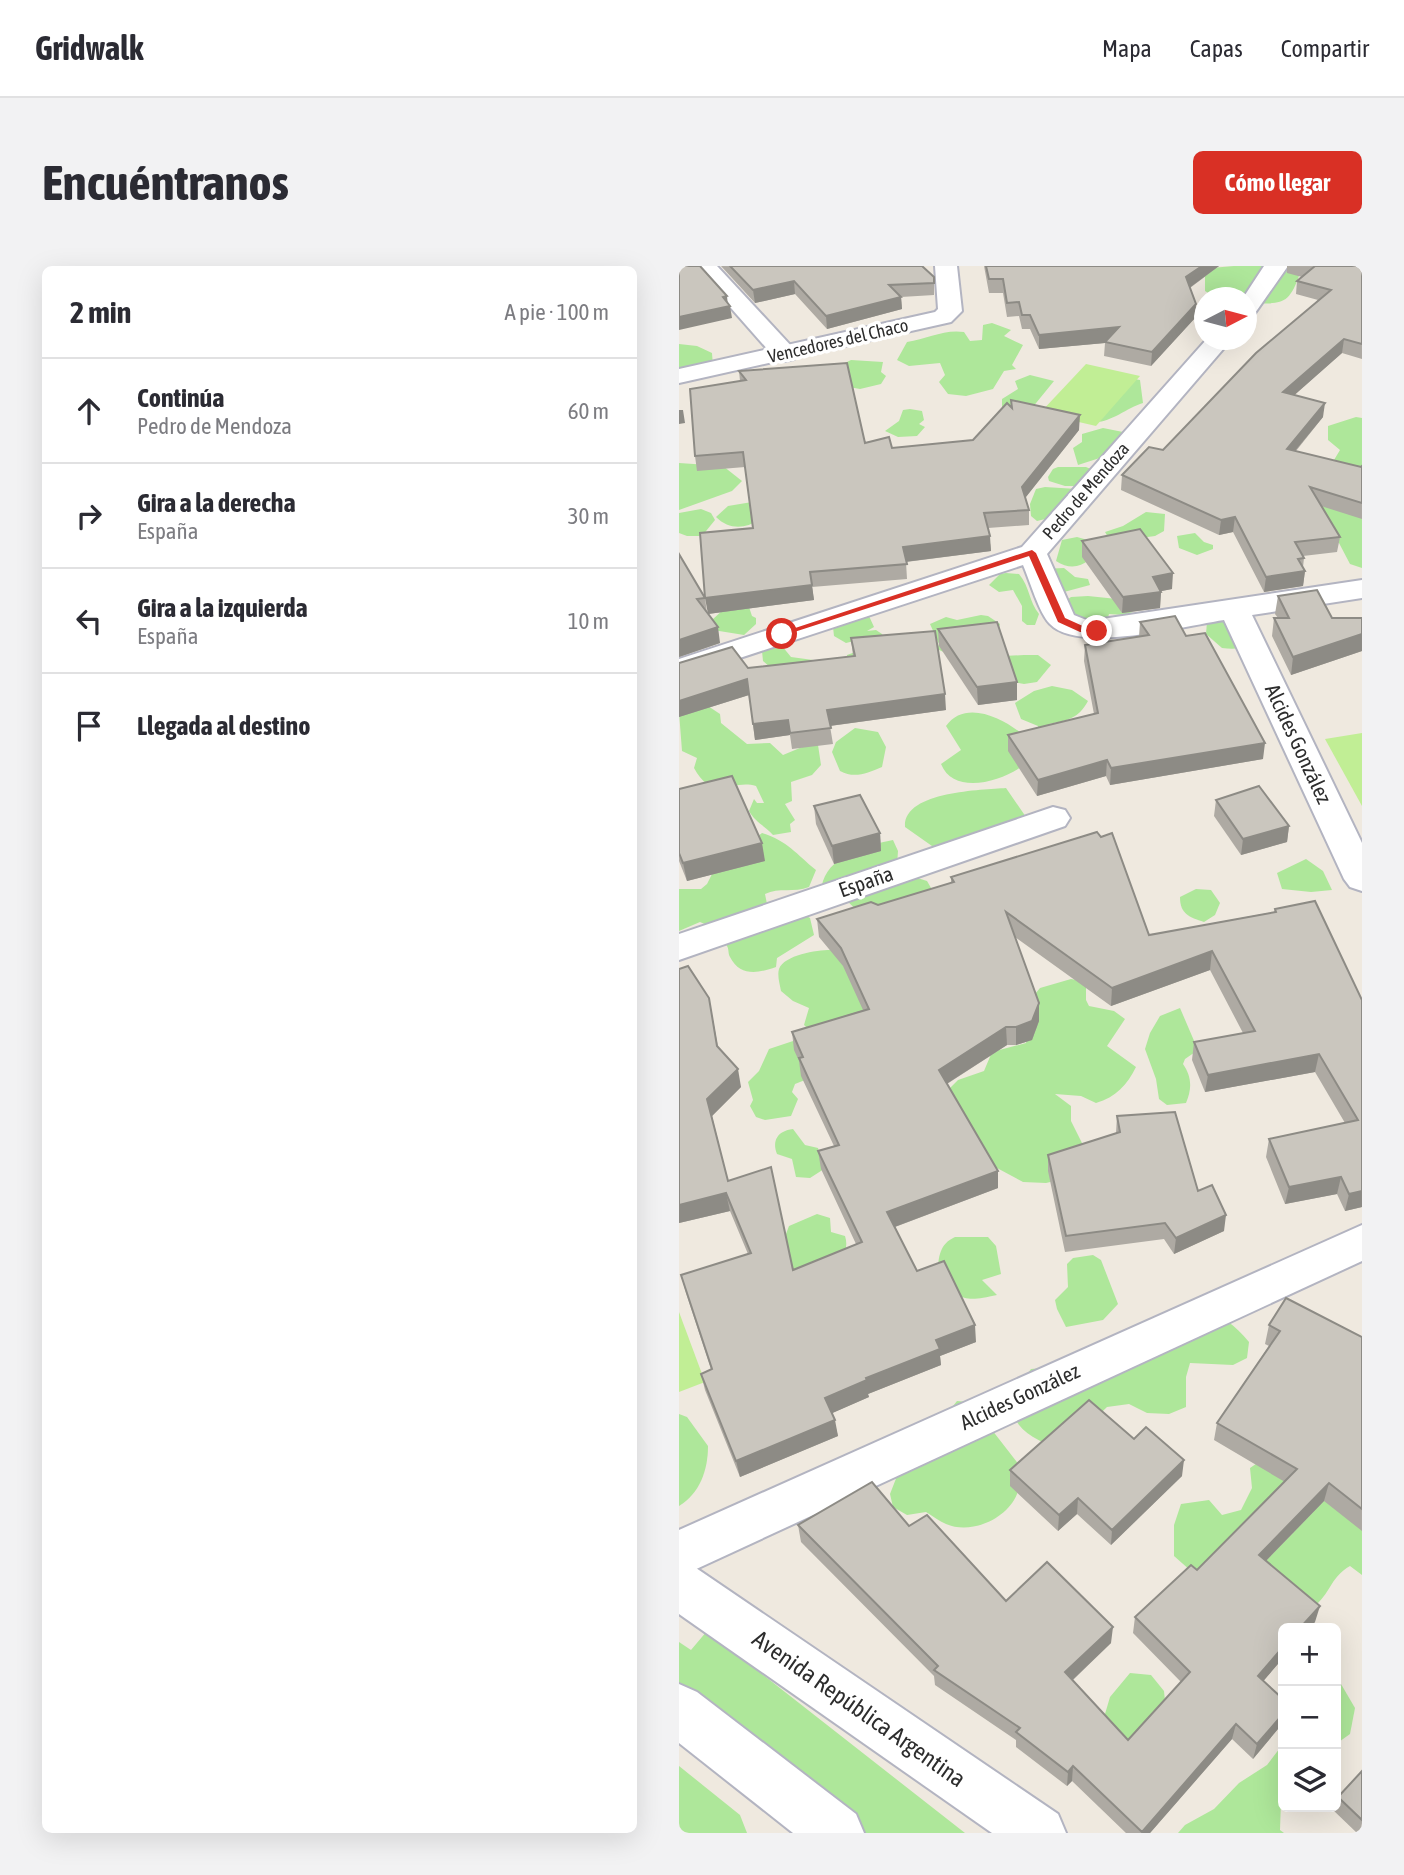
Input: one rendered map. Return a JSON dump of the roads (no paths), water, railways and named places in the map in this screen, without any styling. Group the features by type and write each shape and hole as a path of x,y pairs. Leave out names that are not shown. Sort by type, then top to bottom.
{"street":[{"path":"705,266 750,301 795,351"},
{"path":"733,266 750,301"},
{"name":"Vencedores del Chaco","path":"679,376 949,314 946,266"},
{"path":"1257,298 1269,272 1277,266"},
{"name":"Pedro de Mendoza","path":"679,669 1032,553 1210,350"},
{"path":"1032,553 1062,620 1083,630 1097,631 1362,589"},
{"name":"Alcides González","path":"1234,609 1362,879"},
{"name":"España","path":"679,947 1053,818"},
{"name":"Alcides González","path":"679,1554 1362,1242"},
{"name":"Avenida República Argentina","path":"679,1585 1039,1833"},
{"path":"679,1710 837,1833"}]}
